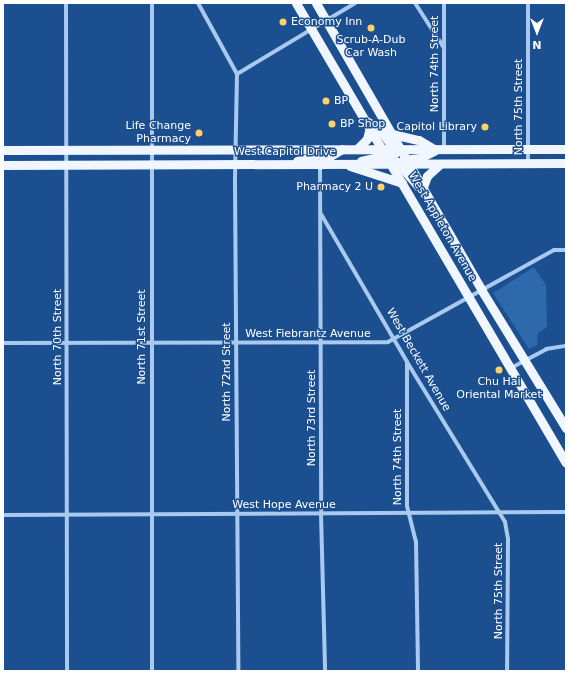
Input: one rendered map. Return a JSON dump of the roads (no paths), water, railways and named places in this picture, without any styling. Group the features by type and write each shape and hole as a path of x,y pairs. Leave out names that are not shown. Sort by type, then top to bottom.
{"main road":[{"name":"West Appleton Avenue","path":"296,3 368,124 423,187 482,291 566,428"},
{"name":"West Appleton Avenue","path":"316,3 392,134 392,152 401,163 402,183 566,463"},
{"path":"357,149 367,140 368,124"},
{"path":"392,134 419,140 440,150"},
{"path":"288,164 314,157 320,149"},
{"path":"320,165 327,157 343,149"},
{"name":"West Capitol Drive","path":"3,150 357,149 392,152 566,149"},
{"path":"428,195 417,188 401,163 420,158 440,150"},
{"path":"477,164 480,158 492,150"},
{"path":"349,164 392,152"},
{"name":"West Capitol Drive","path":"3,165 320,165 401,163 438,165 566,163"},
{"path":"349,164 402,183"},
{"path":"423,187 427,176 438,165"}],"street":[{"name":"North 70th Street","path":"66,3 65,166 67,343 67,671"},
{"name":"North 71st Street","path":"152,3 152,671"},
{"path":"198,3 237,74 355,3"},
{"path":"415,3 444,48"},
{"name":"North 74th Street","path":"440,150 444,48 444,3"},
{"name":"North 75th Street","path":"528,3 528,164"},
{"name":"North 72nd Street","path":"237,74 235,149 238,671"},
{"name":"North 73rd Street","path":"320,165 321,514 325,671"},
{"name":"West Beckett Avenue","path":"321,214 396,340 407,362 499,514"},
{"path":"396,340 554,250 566,250"},
{"name":"West Fiebrantz Avenue","path":"3,343 380,343 396,340"},
{"path":"510,368 524,359 546,349 566,346"},
{"name":"North 74th Street","path":"407,362 408,513 416,541 418,671"},
{"name":"West Hope Avenue","path":"3,515 499,514 566,512"},
{"name":"North 75th Street","path":"499,514 505,522 508,540 507,671"}],"place":[{"name":"Economy Inn","path":"283,22"},
{"name":"Scrub-A-Dub Car Wash","path":"371,28"},
{"name":"BP","path":"326,101"},
{"name":"BP Shop","path":"332,124"},
{"name":"Capitol Library","path":"485,127"},
{"name":"Life Change Pharmacy","path":"199,133"},
{"name":"Pharmacy 2 U","path":"381,187"},
{"name":"Chu Hai Oriental Market","path":"499,370"}]}
